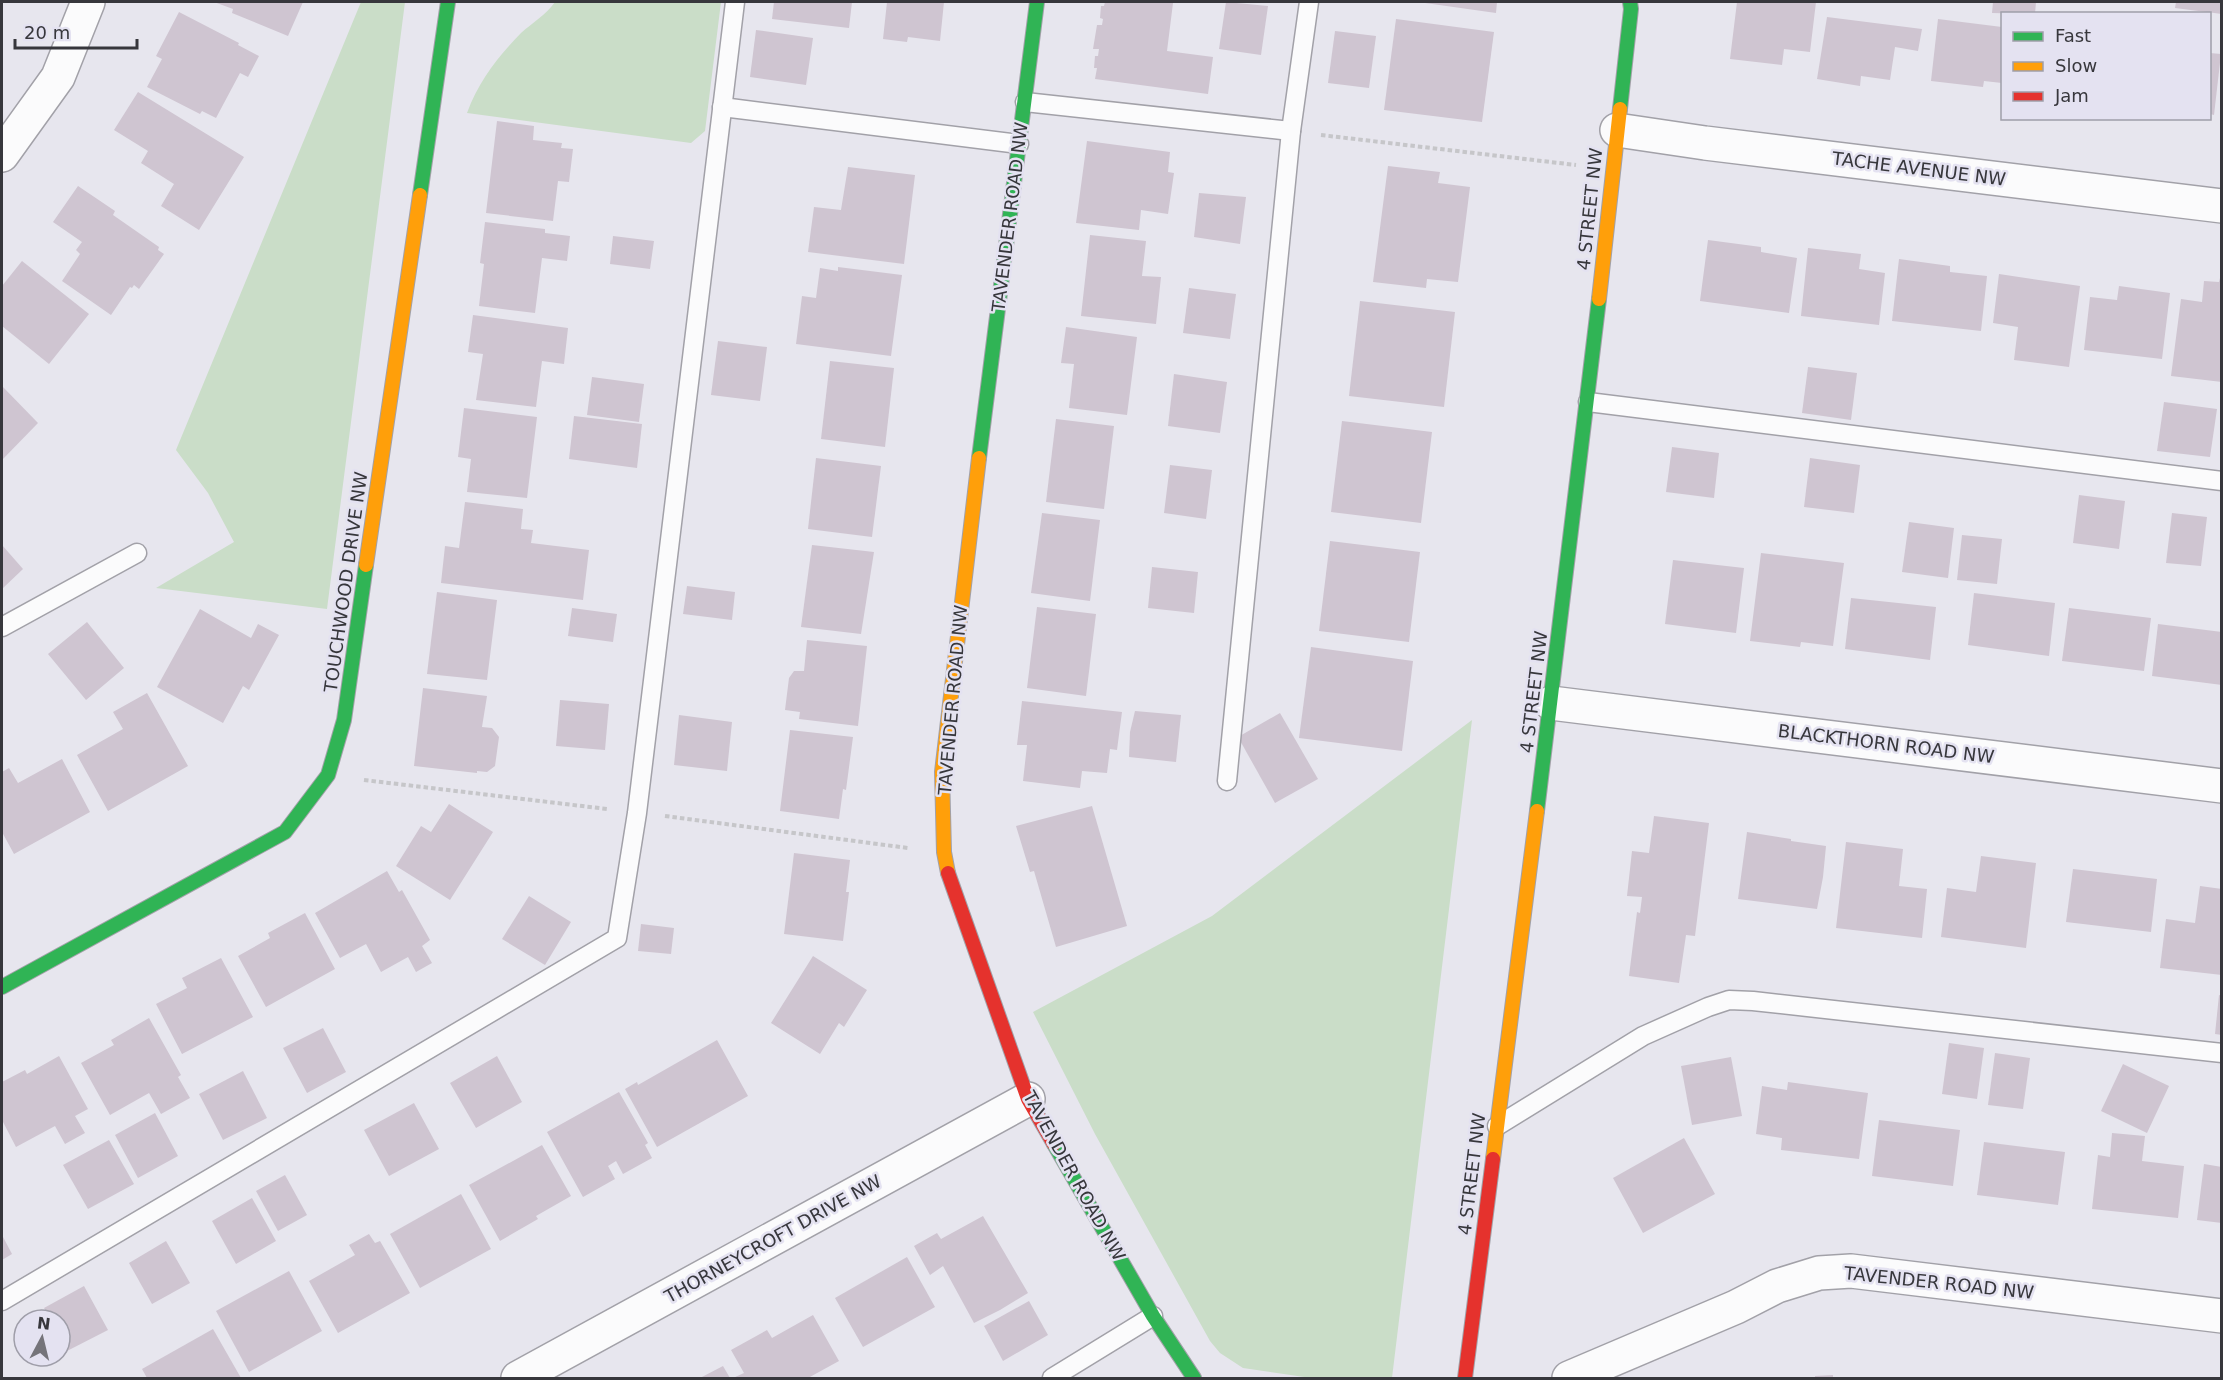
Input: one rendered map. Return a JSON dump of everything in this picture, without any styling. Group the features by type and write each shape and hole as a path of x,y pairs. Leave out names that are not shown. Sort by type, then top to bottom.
{"street":[{"path":"2,155 58,77 88,2"},
{"name":"TOUCHWOOD DRIVE NW","path":"2,987 285,832 328,775 344,720 448,2"},
{"name":"TAVENDER ROAD NW","path":"1037,2 942,772 944,852 950,883 1028,1099 1153,1316 1194,1378"},
{"name":"4 STREET NW","path":"1465,1378 1588,402 1632,4"},
{"name":"TACHE AVENUE NW","path":"1617,130 1705,143 2222,206"},
{"name":"BLACKTHORN ROAD NW","path":"1551,703 2222,786"},
{"name":"THORNEYCROFT DRIVE NW","path":"518,1378 1028,1099"},
{"name":"TAVENDER ROAD NW","path":"1569,1378 1736,1307 1777,1286 1819,1273 1851,1271 2222,1316"}],"lane":[{"path":"2,1301 617,938 637,813 735,2"},
{"path":"1227,781 1291,131 1309,2"},
{"path":"1025,102 1291,131"},
{"path":"722,107 1019,144"},
{"path":"1588,402 2222,481"},
{"path":"2,627 137,553"},
{"path":"1497,1126 1643,1036 1708,1006 1729,1000 1753,1000 2222,1053"},
{"path":"1052,1378 1153,1316"}],"path":[{"path":"1291,131 1612,170"},
{"path":"328,775 944,852"}],"green space":[{"path":"361,2 405,2 327,609 156,588 234,542 208,493 176,450"},
{"path":"555,2 721,2 705,131 691,143 467,113 483,80 497,61 521,33"},
{"path":"1472,720 1392,1378 1311,1378 1243,1368 1220,1353 1210,1341 1095,1134 1033,1012 1212,916"}],"building":[{"path":"214,2 303,2 288,36 232,13 233,9"},
{"path":"774,2 852,2 849,28 772,19"},
{"path":"887,2 944,2 940,41 908,37 907,42 883,39"},
{"path":"1105,2 1173,3 1167,51 1213,57 1208,94 1095,79 1097,68 1094,68 1095,56 1098,56 1099,49 1093,49 1097,25 1102,25 1101,6 1104,6"},
{"path":"1226,2 1268,6 1261,55 1219,49"},
{"path":"1418,2 1497,2 1496,13"},
{"path":"1737,2 1816,2 1810,52 1784,49 1782,65 1730,59"},
{"path":"1993,2 2036,2 2035,12 1992,13"},
{"path":"2176,2 2222,2 2222,14 2211,12 2175,8"},
{"path":"179,12 259,56 248,77 240,73 216,118 202,111 200,114 147,87 162,59 156,56"},
{"path":"1827,17 1922,29 1918,51 1895,47 1890,80 1861,76 1860,86 1817,79"},
{"path":"1396,19 1494,32 1482,122 1384,110"},
{"path":"1938,19 2001,27 2001,83 1984,81 1983,87 1931,81"},
{"path":"756,30 813,38 806,85 750,77"},
{"path":"1335,31 1376,36 1369,88 1328,83"},
{"path":"2211,53 2221,54 2214,115 2211,114"},
{"path":"138,92 244,157 199,230 161,206 174,184 141,163 148,151 114,130"},
{"path":"497,121 534,126 533,140 562,143 561,148 573,149 569,182 558,181 553,221 486,213"},
{"path":"1087,141 1170,152 1168,172 1174,173 1168,214 1141,210 1139,230 1076,223"},
{"path":"1388,166 1440,172 1438,183 1470,187 1458,282 1427,279 1426,288 1373,282"},
{"path":"848,167 915,175 904,264 808,252 814,207 841,210"},
{"path":"78,186 115,211 113,215 159,247 158,250 164,254 139,289 134,285 130,287 111,315 62,281 80,254 76,250 82,242 53,222"},
{"path":"1199,193 1246,197 1240,244 1194,237"},
{"path":"485,222 545,229 545,233 570,236 567,261 542,258 535,313 479,306 484,264 480,263"},
{"path":"1090,235 1146,241 1142,276 1161,277 1156,324 1081,316"},
{"path":"613,236 654,241 650,269 610,264"},
{"path":"1708,240 1761,247 1761,252 1797,258 1789,313 1700,301"},
{"path":"1808,248 1861,254 1859,269 1885,273 1879,325 1801,316"},
{"path":"1899,259 1950,266 1950,272 1987,276 1981,331 1892,321"},
{"path":"22,261 89,314 49,364 2,326 2,286"},
{"path":"838,267 902,275 891,356 796,344 802,296 816,298 820,268 838,271"},
{"path":"1999,274 2080,286 2069,367 2014,360 2018,327 1993,323"},
{"path":"2220,278 2222,382 2171,376 2181,299 2202,302 2204,281 2219,282"},
{"path":"2119,286 2170,293 2162,359 2084,350 2090,297 2117,300"},
{"path":"1189,288 1236,294 1230,339 1183,333"},
{"path":"1360,301 1455,312 1444,407 1349,396"},
{"path":"473,315 568,328 564,364 542,361 536,407 476,400 483,354 468,352"},
{"path":"1066,327 1137,337 1127,415 1069,408 1074,364 1061,363"},
{"path":"718,341 767,347 760,401 711,395"},
{"path":"830,361 894,368 885,447 821,439"},
{"path":"1808,367 1857,373 1851,420 1802,413"},
{"path":"1174,374 1227,382 1220,433 1168,426"},
{"path":"592,377 644,384 639,422 587,415"},
{"path":"2,386 38,423 2,460"},
{"path":"2164,402 2217,409 2210,457 2157,451"},
{"path":"464,408 537,417 527,498 467,492 471,459 458,457"},
{"path":"574,416 642,424 637,468 569,459"},
{"path":"1056,419 1114,426 1104,509 1046,502"},
{"path":"1342,421 1432,432 1421,523 1331,512"},
{"path":"1672,447 1719,453 1714,498 1666,492"},
{"path":"816,458 881,466 872,537 808,529"},
{"path":"1810,458 1860,465 1854,513 1804,507"},
{"path":"1170,465 1212,470 1206,519 1164,513"},
{"path":"2079,495 2125,501 2119,549 2073,543"},
{"path":"465,502 523,509 521,529 533,530 531,543 589,550 583,600 441,583 445,546 459,548"},
{"path":"1042,513 1100,520 1090,601 1031,593"},
{"path":"2172,513 2207,517 2201,566 2166,563"},
{"path":"1909,522 1954,528 1948,578 1902,572"},
{"path":"1962,535 2002,539 1997,584 1957,580"},
{"path":"1330,541 1420,552 1409,642 1319,631"},
{"path":"2,545 23,569 2,589"},
{"path":"812,545 874,552 861,634 801,627"},
{"path":"1761,553 1844,563 1833,646 1801,642 1800,647 1750,641"},
{"path":"1673,560 1744,568 1736,633 1665,624"},
{"path":"1152,567 1198,572 1194,613 1148,608"},
{"path":"687,586 735,592 732,620 683,614"},
{"path":"437,592 497,600 487,680 427,674"},
{"path":"1974,593 2055,603 2049,656 1968,645"},
{"path":"1851,598 1936,607 1930,660 1845,649"},
{"path":"1037,607 1096,614 1086,696 1027,688"},
{"path":"572,608 617,614 613,642 568,636"},
{"path":"2069,608 2151,618 2144,671 2062,661"},
{"path":"200,609 251,638 258,624 279,635 249,690 243,686 223,723 157,687"},
{"path":"87,622 124,668 86,700 48,654"},
{"path":"2158,624 2222,632 2222,685 2152,676"},
{"path":"807,640 867,646 858,726 799,719 800,712 785,710 789,678 794,671 804,671"},
{"path":"1311,647 1413,661 1402,751 1299,738"},
{"path":"423,688 487,696 482,727 492,728 499,737 495,766 487,772 477,771 477,773 414,766"},
{"path":"147,693 188,766 108,811 77,755 123,729 113,712"},
{"path":"560,700 609,704 605,750 556,746"},
{"path":"1022,701 1122,712 1117,750 1110,749 1107,773 1082,771 1080,788 1023,781 1027,745 1017,745"},
{"path":"1135,711 1181,715 1176,762 1129,757 1130,732"},
{"path":"1280,713 1318,779 1275,803 1238,737"},
{"path":"679,715 732,722 727,771 674,765"},
{"path":"790,730 853,737 846,790 843,789 839,819 780,811"},
{"path":"62,759 90,812 14,854 2,832 2,772 9,768 18,783"},
{"path":"449,804 493,832 450,900 396,866 421,826 431,832"},
{"path":"1092,806 1127,926 1056,947 1034,871 1030,872 1016,826"},
{"path":"1654,816 1709,823 1695,936 1686,935 1679,983 1629,976 1637,912 1640,913 1642,897 1627,896 1632,851 1649,853"},
{"path":"1747,832 1826,846 1817,909 1738,899"},
{"path":"1846,842 1903,849 1899,886 1927,889 1922,938 1836,928"},
{"path":"794,853 850,860 843,941 784,934"},
{"path":"1981,856 2036,863 2026,948 1941,937 1947,888 1976,892"},
{"path":"2073,869 2157,879 2151,932 2066,922"},
{"path":"387,871 399,892 402,890 430,940 422,946 432,963 416,972 408,957 381,972 366,944 340,958 315,913"},
{"path":"2200,886 2222,889 2222,975 2160,968 2166,919 2195,923"},
{"path":"529,896 571,922 545,965 502,939"},
{"path":"305,913 335,969 266,1007 238,956 270,938 268,933"},
{"path":"641,924 674,928 671,954 638,951"},
{"path":"813,956 867,990 844,1027 839,1023 820,1054 771,1023"},
{"path":"221,958 253,1017 182,1054 156,1004 187,988 182,978"},
{"path":"2219,995 2222,996 2222,1035 2215,1034"},
{"path":"149,1018 181,1075 178,1077 190,1098 161,1114 149,1093 110,1115 81,1063 114,1045 111,1040"},
{"path":"323,1028 346,1072 307,1093 283,1048"},
{"path":"717,1040 748,1096 657,1147 625,1089 637,1082 638,1085"},
{"path":"1949,1043 1984,1048 1977,1099 1942,1094"},
{"path":"1995,1053 2030,1058 2023,1109 1988,1105"},
{"path":"59,1056 88,1109 75,1116 85,1133 65,1144 55,1126 16,1147 2,1120 2,1082 25,1070 27,1074"},
{"path":"497,1056 522,1102 476,1128 450,1083"},
{"path":"1731,1057 1742,1116 1692,1125 1681,1066"},
{"path":"2123,1064 2169,1086 2147,1133 2101,1111"},
{"path":"243,1071 267,1118 223,1140 199,1094"},
{"path":"1788,1082 1868,1093 1859,1159 1781,1150 1782,1138 1756,1134 1762,1086 1787,1090"},
{"path":"619,1092 648,1143 645,1145 652,1158 623,1174 616,1161 608,1166 615,1179 583,1197 547,1132"},
{"path":"414,1103 439,1149 389,1176 364,1130"},
{"path":"155,1113 178,1156 138,1178 115,1135"},
{"path":"1879,1120 1960,1130 1953,1186 1872,1176"},
{"path":"2112,1133 2145,1136 2142,1161 2184,1166 2178,1218 2092,1209 2098,1155 2110,1157"},
{"path":"1684,1138 1715,1194 1643,1233 1613,1178"},
{"path":"109,1140 134,1184 88,1209 63,1165"},
{"path":"1984,1142 2065,1152 2058,1205 1977,1195"},
{"path":"542,1145 571,1196 536,1216 538,1219 500,1241 469,1185"},
{"path":"2204,1164 2222,1167 2222,1223 2197,1220"},
{"path":"285,1175 307,1215 278,1231 256,1191"},
{"path":"461,1194 491,1249 420,1288 390,1234"},
{"path":"252,1198 276,1241 236,1264 212,1221"},
{"path":"983,1216 1028,1293 974,1323 943,1266 930,1275 914,1246 937,1233 941,1239"},
{"path":"369,1234 375,1243 380,1241 410,1293 338,1333 309,1281 355,1255 349,1245"},
{"path":"2,1235 12,1254 2,1260"},
{"path":"166,1241 190,1283 152,1304 129,1263"},
{"path":"907,1257 935,1307 863,1347 835,1298"},
{"path":"289,1271 322,1331 249,1372 216,1311"},
{"path":"84,1286 108,1330 72,1348 72,1308 44,1308"},
{"path":"1029,1301 1048,1335 1003,1361 984,1326"},
{"path":"813,1315 839,1361 808,1378 733,1378 744,1373 731,1350 767,1330 772,1338"},
{"path":"213,1329 241,1378 147,1378 142,1369"},
{"path":"723,1366 730,1378 700,1378"},
{"path":"1833,1375 1833,1378 1815,1378 1815,1376"}],"traffic: fast":[{"path":"420,195 448,2"},
{"path":"979,458 1037,2"},
{"path":"1620,109 1630,2"},
{"path":"1537,811 1599,299"},
{"path":"2,987 285,832 328,775 344,720 366,565"},
{"path":"1054,1144 1153,1316 1194,1378"}],"traffic: slow":[{"path":"1599,299 1620,109"},
{"path":"366,565 420,195"},
{"path":"948,873 944,852 942,772 979,458"},
{"path":"1493,1159 1537,811"}],"traffic: jam":[{"path":"948,873 1028,1099 1054,1144"},
{"path":"1465,1378 1493,1159"}]}
